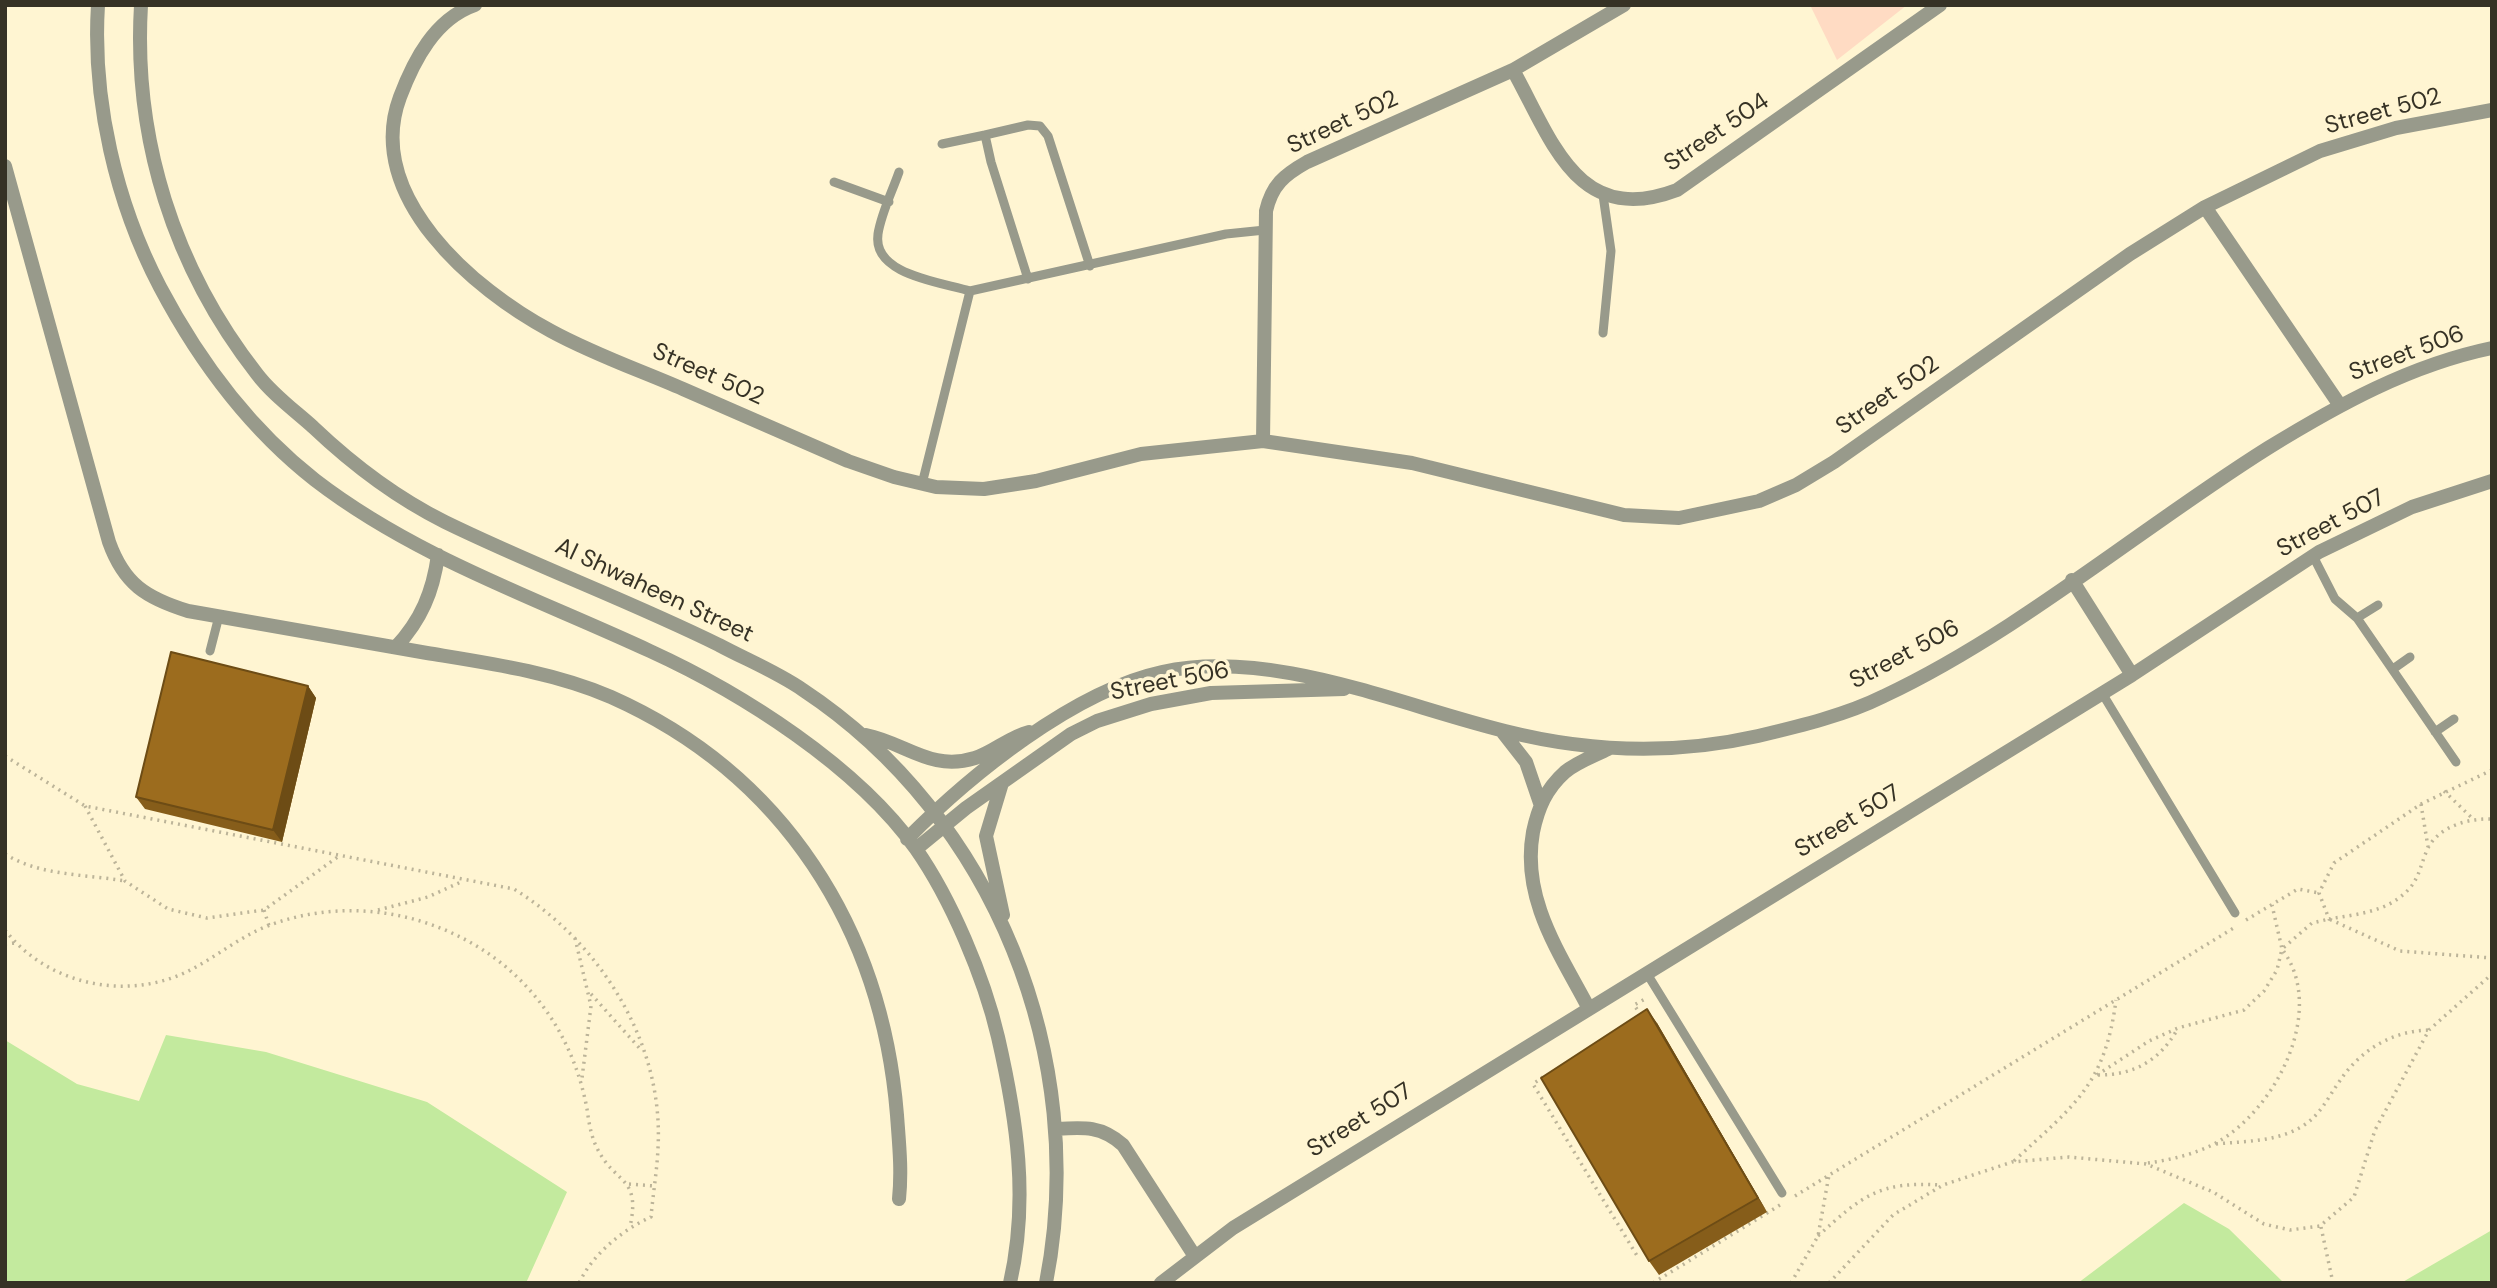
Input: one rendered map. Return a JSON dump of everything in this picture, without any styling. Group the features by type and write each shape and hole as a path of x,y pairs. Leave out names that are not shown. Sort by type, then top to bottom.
{"street":[{"path":"98,5 100,80 109,143 125,205 154,275 196,349 263,432 315,480 366,515 438,555 656,653 755,708 796,735 874,800 911,844 976,964 993,1016 1020,1149 1021,1205 1018,1249 1010,1283"},
{"name":"Al Shwaheen Street","path":"141,5 142,99 152,160 166,207 201,287 259,377 347,460 392,493 445,522 607,593 767,669 800,688 860,734 900,771 943,825 967,859 1003,924 1035,1008 1049,1071 1057,1129 1056,1205 1046,1283"},
{"name":"Street 502","path":"475,5 438,29 414,62 399,101 392,148 408,195 425,226 451,257 485,288 551,331 848,461 922,484 984,489 1036,481 1141,454 1263,441 1412,463 1623,515 1679,518 1719,512 1759,501 1796,485 2130,254 2205,207 2320,151 2396,128 2492,110"},
{"name":"Street 502","path":"1263,441 1265,230 1270,193 1279,180 1292,170 1513,70 1624,5"},
{"name":"Street 504","path":"1513,70 1562,159 1580,180 1611,199 1658,197 1677,190 1940,5"},
{"path":"5,166 114,556 122,573 151,596 178,608 534,673 610,696 692,742 735,775 804,852 835,900 861,951 878,997 895,1091 902,1176 900,1199"},
{"name":"Street 506","path":"2205,207 2339,404"},
{"name":"Street 506","path":"911,844 933,813 1041,730 1096,695 1168,671 1223,667 1325,679 1349,689 1401,700 1501,730 1553,742 1609,749 1674,748 1757,736 1880,699 1939,668 2226,474 2339,404 2411,373 2492,348"},
{"name":"Street 507","path":"1161,1283 1194,1255 1588,1007 2132,675 2313,555 2412,507 2492,481"},
{"path":"396,647 420,618 429,597 438,555"},
{"path":"2072,580 2132,675"},
{"name":"Street 506","path":"911,844 943,825 1071,734 1121,712 1211,693 1349,689"},
{"name":"Street 506","path":"860,734 925,759 950,763 979,757 1019,735 1041,730"},
{"path":"1501,730 1526,762 1540,803"},
{"path":"1588,1007 1550,934 1532,891 1531,846 1540,803 1567,771 1609,749"},
{"path":"1003,782 986,836 1001,896 1003,924"},
{"path":"1057,1129 1096,1128 1111,1134 1123,1145 1194,1255"}],"lane":[{"path":"942,144 1028,125 1040,126 1048,136 1090,266"},
{"path":"985,135 1028,279"},
{"path":"899,172 878,233 878,244 886,262 895,269 970,291 1226,234 1265,230"},
{"path":"834,182 889,202"},
{"path":"1603,195 1611,251 1603,333"},
{"path":"922,484 970,291"},
{"path":"2313,555 2335,599 2357,618 2456,762"},
{"path":"2357,618 2378,605"},
{"path":"210,651 219,616"},
{"path":"2393,669 2410,657"},
{"path":"2102,693 2235,913"},
{"path":"2435,732 2454,719"},
{"path":"1646,972 1782,1193"}],"path":[{"path":"5,756 85,806 514,889 539,905 574,936 603,970 634,1026 653,1087 659,1146 651,1217 630,1227 584,1272 579,1283"},
{"path":"2492,770 2421,804 2334,863 2319,893 2329,919 2400,951 2492,958"},
{"path":"2444,791 2472,818"},
{"path":"2421,804 2428,847"},
{"path":"85,806 125,881"},
{"path":"2096,1074 2149,1041 2178,1028 2244,1010 2264,991 2277,970 2282,949 2312,923 2371,912 2395,901 2409,889 2419,874 2428,847 2438,837 2472,818 2492,820"},
{"path":"5,854 20,863 47,871 125,881 168,909 207,918 264,910 340,856"},
{"path":"374,911 428,897 465,880"},
{"path":"1794,1197 2298,889 2319,893"},
{"path":"2215,1144 2250,1116 2279,1081 2296,1032 2299,991 2294,965 2282,949 2272,905"},
{"path":"264,910 269,926"},
{"path":"5,930 34,959 70,978 102,986 152,984 194,968 269,926 328,912 374,911 408,917 447,929 513,972 539,999 566,1041 581,1079 592,1135 598,1151 629,1184 633,1203 630,1227"},
{"path":"574,936 590,993 581,1079"},
{"path":"5,944 16,943"},
{"path":"2146,1164 2213,1192 2264,1224 2290,1230 2320,1226 2354,1197 2375,1130 2430,1030 2492,974"},
{"path":"590,993 643,1052"},
{"path":"2012,1162 2073,1106 2096,1074 2112,1032 2116,1000"},
{"path":"1634,1005 1643,1019"},
{"path":"2096,1074 2132,1071 2151,1061 2168,1046 2178,1028"},
{"path":"1829,1283 1893,1215 1943,1185 2012,1162 2069,1157 2146,1164 2168,1160 2215,1144 2273,1139 2302,1127 2320,1112 2340,1079 2362,1054 2387,1038 2409,1031 2430,1030"},
{"path":"1549,1073 1533,1084 1639,1259"},
{"path":"1818,1236 1829,1175"},
{"path":"1791,1283 1818,1236 1857,1200 1887,1187 1908,1183 1943,1185"},
{"path":"629,1184 654,1186"},
{"path":"1653,1283 1782,1204"},
{"path":"2320,1226 2333,1283"}],"shaded area":[{"path":"1810,5 1907,5 1837,60"},
{"path":"166,1035 266,1052 427,1102 567,1192 526,1283 5,1283 5,1040 77,1084 139,1101"},
{"path":"2184,1203 2229,1229 2284,1283 2078,1283"},
{"path":"2492,1230 2492,1283 2401,1283"}],"building":[{"path":"171,652 308,686 273,830 136,797"},
{"path":"1647,1009 1758,1198 1649,1261 1541,1078"}]}
